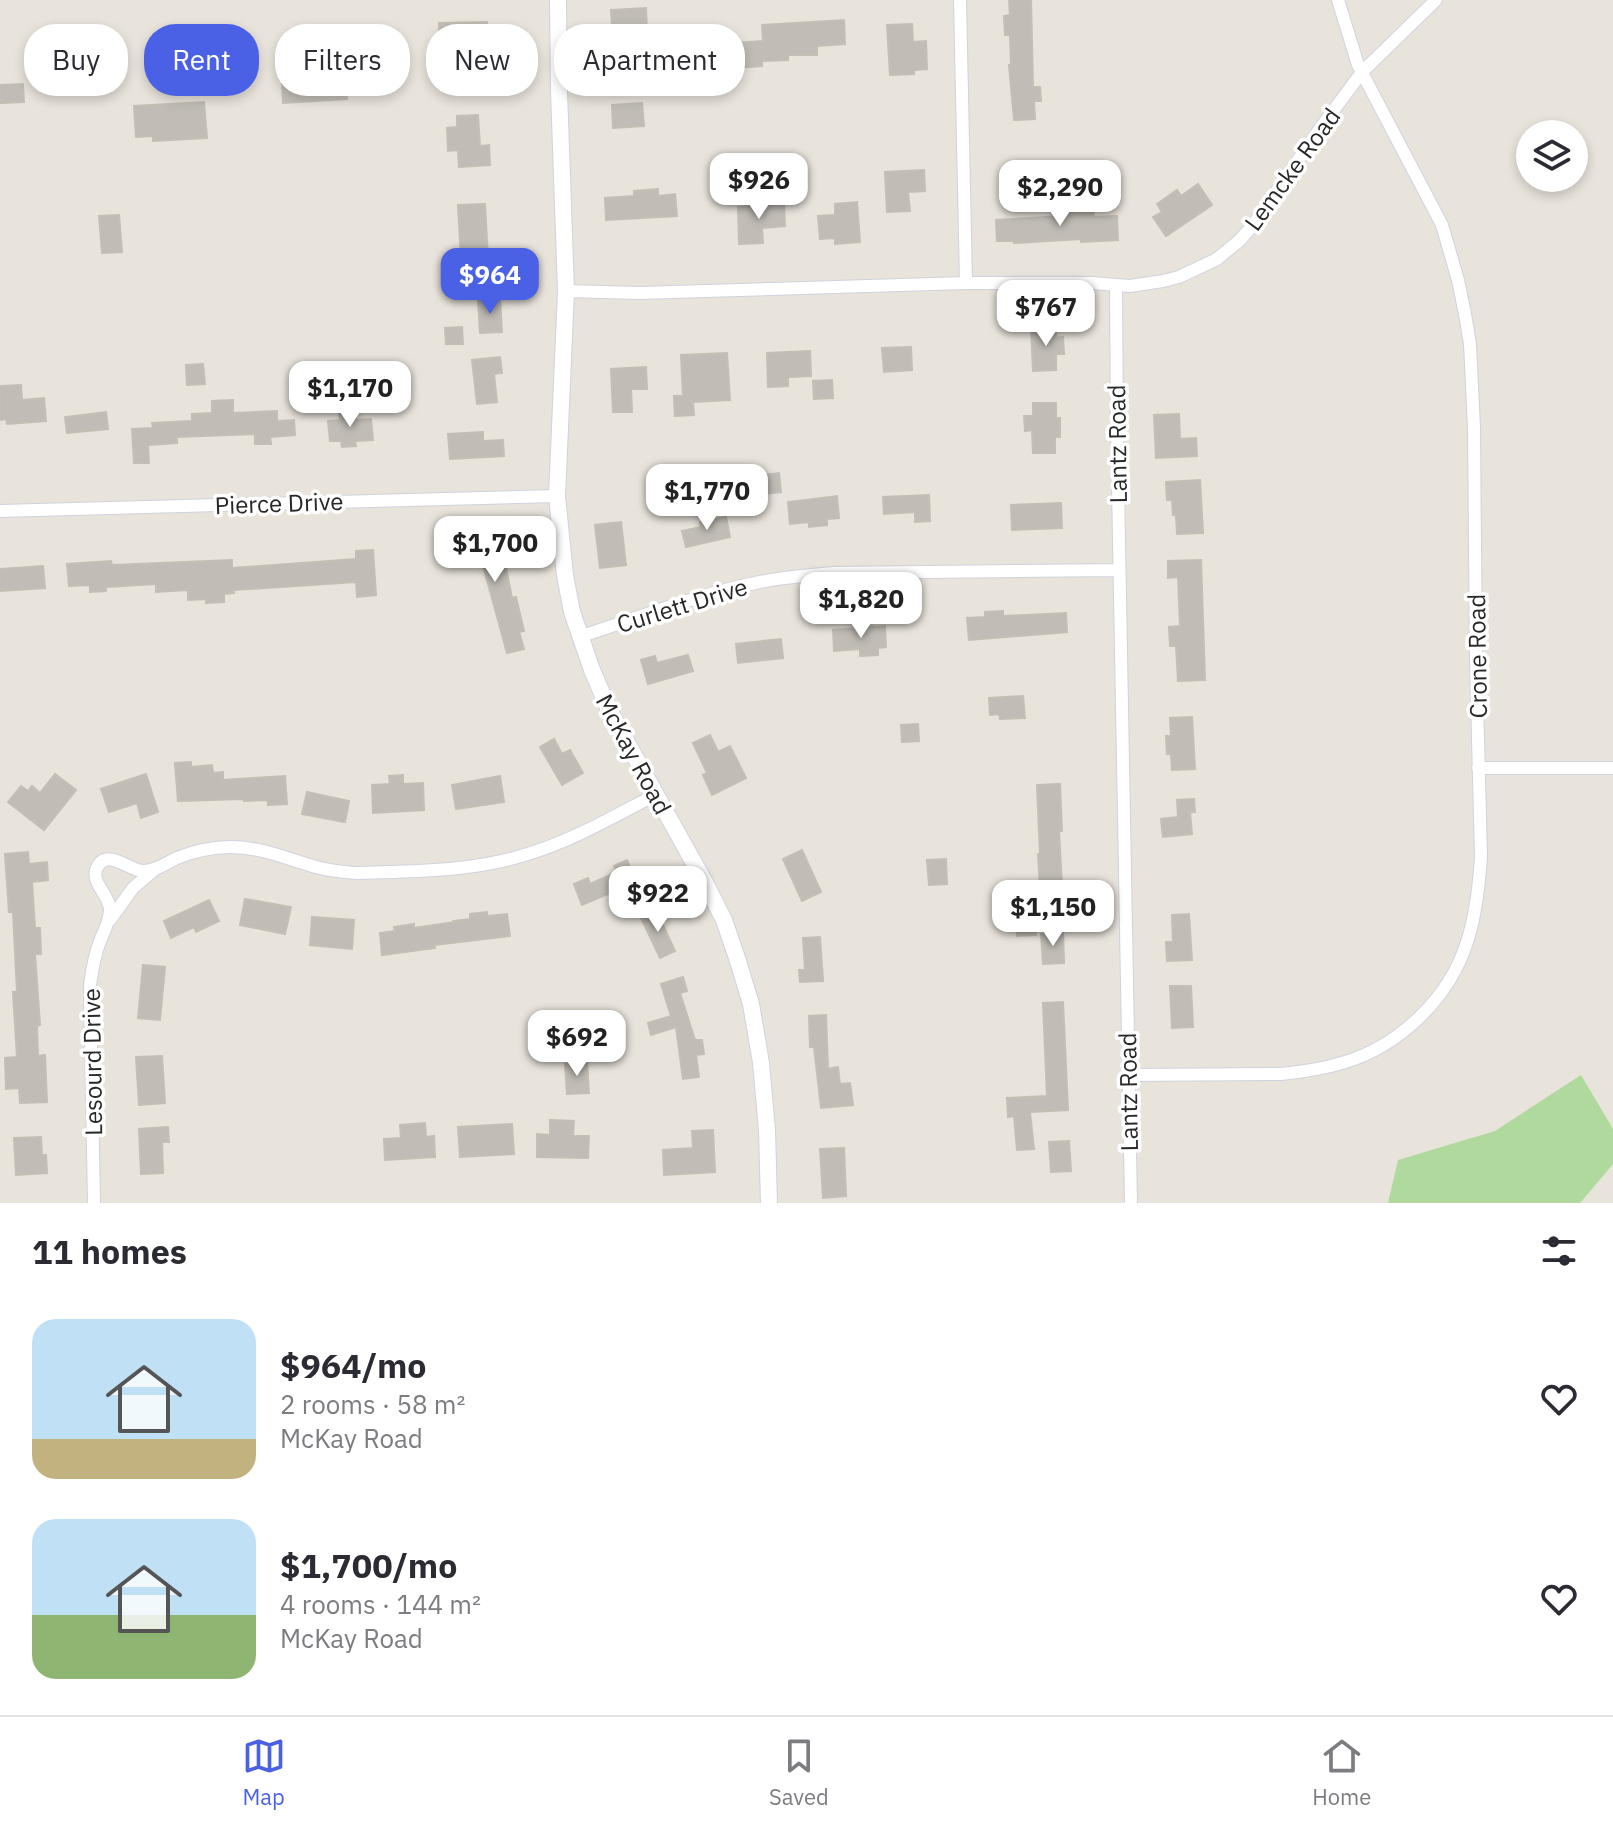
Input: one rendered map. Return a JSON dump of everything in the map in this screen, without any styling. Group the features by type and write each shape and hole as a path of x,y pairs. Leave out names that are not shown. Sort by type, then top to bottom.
{"street":[{"path":"558,0 566,291 640,293 966,283 1092,283 1116,286"},
{"path":"960,0 966,283"},
{"name":"Crone Road","path":"1128,1075 1303,1072 1342,1063 1374,1050 1407,1028 1438,996 1460,961 1479,886 1474,428 1470,344 1458,280 1442,225 1362,72 1338,0"},
{"name":"Lemcke Road","path":"1116,286 1147,284 1179,277 1217,259 1240,240 1362,72 1436,0"},
{"name":"Lantz Road","path":"1116,286 1131,1203"},
{"name":"McKay Road","path":"566,291 557,496 572,612 610,712 724,920 751,1004 767,1130 769,1203"},
{"name":"Pierce Drive","path":"0,511 557,496"},
{"name":"Curlett Drive","path":"582,636 717,592 789,577 848,573 1119,570"},
{"path":"1478,768 1613,768"},
{"name":"Lesourd Drive","path":"94,1203 90,985 93,964 108,923 133,888 156,869 176,858 228,847 263,850 318,868 356,873 464,868 542,850 655,795"},
{"path":"108,923 109,902 96,878 100,864 114,858 137,870 156,869"}],"green space":[{"path":"1581,1075 1613,1129 1613,1164 1580,1203 1388,1203 1398,1160 1495,1131"}],"building":[{"path":"1009,0 1031,0 1033,87 1040,87 1041,101 1034,101 1035,119 1014,120 1009,65 1010,35 1005,35 1004,16 1010,15"},
{"path":"646,8 647,24 612,24 611,10"},
{"path":"844,20 845,44 817,46 817,55 788,55 788,60 762,61 762,66 745,67 745,42 763,41 762,25"},
{"path":"487,22 487,24 439,24"},
{"path":"912,24 913,42 926,41 927,69 914,70 914,74 890,75 887,25"},
{"path":"23,84 24,102 0,103 0,85"},
{"path":"283,96 347,96 347,99 283,103"},
{"path":"204,102 207,138 153,141 153,136 136,137 134,106"},
{"path":"642,103 644,126 613,128 612,105"},
{"path":"478,115 480,146 489,145 490,165 459,167 458,150 448,151 447,128 457,127 457,116"},
{"path":"924,170 925,191 908,192 910,211 887,212 885,172"},
{"path":"1198,184 1212,205 1166,236 1153,217 1162,212 1157,204 1177,190 1181,196"},
{"path":"658,189 658,196 675,194 677,216 606,220 605,198 634,196 634,191"},
{"path":"784,202 785,226 762,228 763,243 739,244 738,207"},
{"path":"857,202 860,242 835,244 835,238 820,239 818,216 835,215 835,204"},
{"path":"485,204 488,258 461,259 458,205"},
{"path":"1093,207 1094,217 1117,216 1118,240 997,241 996,220 1064,216 1064,209"},
{"path":"119,215 122,252 102,253 99,216"},
{"path":"500,298 502,332 480,333 478,300"},
{"path":"1056,326 1056,338 1063,337 1064,354 1056,354 1056,370 1033,371 1031,328"},
{"path":"462,327 463,344 446,344 445,328"},
{"path":"911,347 912,370 884,372 882,348"},
{"path":"810,351 811,376 788,377 788,386 768,387 767,353"},
{"path":"727,353 730,400 693,402 694,415 675,416 674,396 683,396 681,355"},
{"path":"500,357 502,373 494,374 497,402 477,404 472,360"},
{"path":"203,364 205,384 187,385 186,365"},
{"path":"646,367 647,389 631,389 632,412 613,412 611,369"},
{"path":"832,380 833,398 814,399 813,381"},
{"path":"21,385 22,400 44,398 46,421 7,424 6,419 0,420 0,386"},
{"path":"233,400 233,413 277,411 277,421 294,420 295,435 270,437 271,444 255,444 255,434 177,437 177,443 148,445 149,463 134,463 132,429 153,428 152,423 192,421 192,414 212,413 212,401"},
{"path":"1033,403 1056,403 1060,437 1055,437 1055,453 1033,453 1032,430 1025,431 1024,416 1033,416"},
{"path":"355,410 356,420 371,419 373,440 355,441 356,446 342,447 341,441 330,441 328,421 340,420 339,411"},
{"path":"106,412 108,429 67,433 65,417"},
{"path":"1179,414 1180,439 1196,438 1197,456 1156,458 1154,415"},
{"path":"483,432 483,441 503,440 504,456 450,459 448,434"},
{"path":"779,473 781,492 763,494 761,475"},
{"path":"1200,480 1203,533 1177,534 1176,515 1173,515 1172,500 1167,500 1166,482"},
{"path":"929,495 930,521 915,522 915,512 884,514 883,497"},
{"path":"837,496 839,518 827,519 827,525 809,527 809,522 790,524 788,502"},
{"path":"1061,503 1062,528 1012,530 1011,505"},
{"path":"726,517 730,537 686,547 682,531 701,527 700,522"},
{"path":"621,522 626,565 600,568 595,525"},
{"path":"499,532 512,598 516,597 524,631 519,632 524,649 507,653 481,558 456,563 452,543"},
{"path":"373,550 376,595 357,597 356,582 233,590 234,593 224,594 224,602 206,603 206,599 188,600 188,590 156,592 156,584 106,587 106,591 90,592 90,585 69,586 67,564 232,560 232,568 356,559 356,551"},
{"path":"1201,560 1205,680 1178,681 1176,646 1170,646 1169,627 1180,626 1178,577 1168,578 1168,561"},
{"path":"43,566 45,588 0,591 0,569"},
{"path":"1003,611 1003,616 1066,613 1067,632 969,640 967,618 985,617 985,612"},
{"path":"885,626 886,647 878,648 878,655 860,656 860,649 834,651 833,630"},
{"path":"781,639 783,658 738,663 736,644"},
{"path":"688,655 693,671 648,684 641,660 655,656 657,663"},
{"path":"1023,696 1025,718 1000,719 999,714 990,715 989,698"},
{"path":"1192,717 1195,769 1172,770 1166,736 1171,736 1170,718"},
{"path":"918,724 919,741 902,742 901,725"},
{"path":"710,735 718,752 730,746 746,778 712,795 703,775 707,773 693,743"},
{"path":"554,739 562,754 570,750 583,773 562,785 540,747"},
{"path":"191,762 191,767 212,765 213,773 223,772 223,780 285,776 287,804 268,805 268,800 244,799 178,801 175,763"},
{"path":"55,774 76,790 44,830 8,802 21,786 28,791 32,786 40,793"},
{"path":"146,774 158,812 141,818 137,803 109,812 101,789"},
{"path":"403,775 403,784 423,783 424,810 373,813 372,785 390,784 389,776"},
{"path":"500,776 504,802 456,809 452,785"},
{"path":"1060,784 1063,905 1041,906 1037,785"},
{"path":"307,792 349,801 345,822 302,814"},
{"path":"1194,799 1195,812 1190,812 1192,834 1163,837 1161,819 1178,817 1177,800"},
{"path":"802,850 821,892 802,901 783,859"},
{"path":"28,852 29,864 47,862 48,880 32,882 35,928 40,928 41,954 35,954 40,1025 37,1026 38,1056 45,1055 47,1102 20,1103 19,1088 6,1089 5,1058 17,1057 13,992 17,992 13,912 9,912 5,854"},
{"path":"946,859 947,884 929,885 927,860"},
{"path":"627,860 636,882 582,905 574,884 588,878 590,884 617,872 614,866"},
{"path":"245,899 291,907 285,934 240,925"},
{"path":"209,900 219,921 196,932 194,927 171,938 164,921"},
{"path":"656,910 675,951 660,958 641,918"},
{"path":"487,912 487,916 507,914 510,936 382,955 380,933 395,931 394,927 414,924 414,928 455,922 470,919 470,914"},
{"path":"1189,914 1192,960 1167,961 1166,942 1173,942 1172,915"},
{"path":"312,917 354,920 352,949 310,945"},
{"path":"1035,918 1036,935 1017,936 1016,919"},
{"path":"1063,932 1064,963 1043,964 1041,934"},
{"path":"820,937 823,981 800,982 799,970 805,970 803,938"},
{"path":"143,965 165,967 160,1020 138,1018"},
{"path":"683,977 687,991 680,993 695,1040 702,1040 704,1054 696,1055 699,1077 683,1079 676,1027 651,1035 648,1023 671,1016 661,984"},
{"path":"1170,986 1191,986 1193,1027 1172,1028"},
{"path":"1063,1002 1068,1110 1030,1112 1034,1149 1017,1150 1014,1116 1008,1117 1007,1098 1047,1096 1043,1003"},
{"path":"826,1015 828,1069 838,1067 840,1084 850,1083 853,1105 821,1108 814,1047 810,1047 809,1016"},
{"path":"162,1056 165,1103 139,1105 136,1057"},
{"path":"587,1063 589,1093 567,1094 565,1064"},
{"path":"550,1120 574,1121 573,1136 589,1136 588,1158 537,1157 537,1134 550,1135"},
{"path":"425,1123 426,1137 434,1136 435,1157 385,1160 384,1139 401,1138 400,1125"},
{"path":"512,1124 514,1154 460,1157 458,1127"},
{"path":"168,1127 169,1142 162,1142 163,1173 141,1174 139,1129"},
{"path":"713,1130 715,1172 664,1175 663,1150 693,1148 692,1131"},
{"path":"41,1137 47,1173 16,1175 14,1138"},
{"path":"1069,1141 1071,1171 1051,1172 1049,1142"},
{"path":"844,1148 846,1196 823,1198 820,1149"}]}
